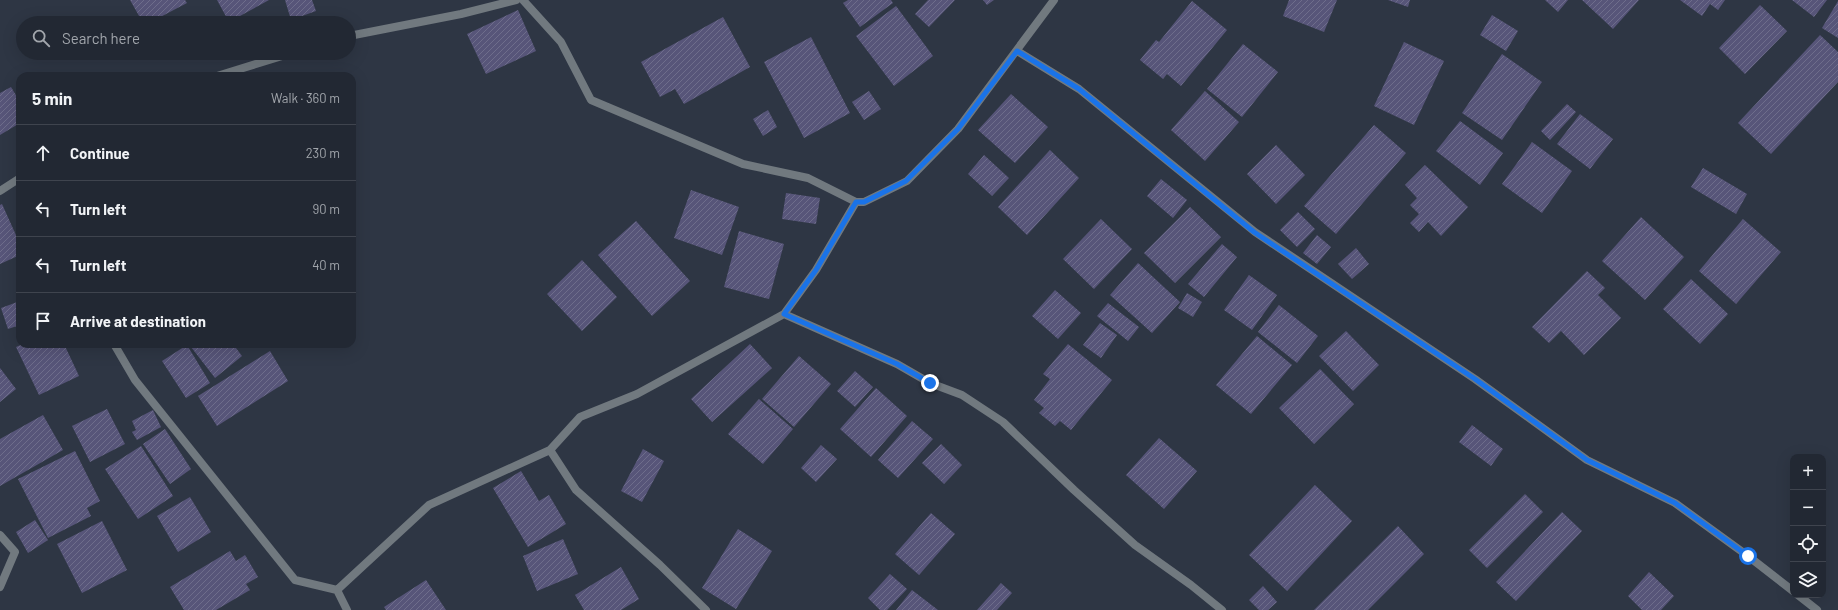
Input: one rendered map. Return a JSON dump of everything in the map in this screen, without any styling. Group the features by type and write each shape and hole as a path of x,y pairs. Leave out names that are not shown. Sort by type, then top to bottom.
{"street":[{"path":"356,35 461,14 516,0"},
{"path":"524,0 560,42 591,100 743,164 808,178 856,202 864,202 906,181 958,129 1054,0"},
{"path":"1017,51 1079,89 1254,232 1475,379 1587,460 1675,503 1790,589"},
{"path":"230,72 269,60"},
{"path":"0,192 16,182"},
{"path":"337,590 429,505 550,450 580,417 637,394 784,314 816,270 856,202"},
{"path":"784,314 897,364 930,383 962,395 1002,422 1135,545 1191,584 1222,610"},
{"path":"116,348 135,380 295,580 337,590"},
{"path":"550,450 576,490 660,564 706,610"},
{"path":"0,535 15,552 0,587"},
{"path":"337,590 347,610"},
{"path":"1802,598 1817,610"}],"building":[{"path":"130,0 185,0 187,3 162,16 139,16"},
{"path":"217,0 269,0 240,16 226,16"},
{"path":"285,0 312,0 316,11 302,16 290,16"},
{"path":"848,0 891,0 893,3 860,27 843,3"},
{"path":"928,0 955,0 929,27 915,14"},
{"path":"983,0 994,0 987,5"},
{"path":"1289,0 1337,0 1324,32 1283,16"},
{"path":"1388,0 1410,0 1408,7"},
{"path":"1545,0 1568,0 1558,12"},
{"path":"1582,0 1639,0 1613,29"},
{"path":"1680,0 1725,0 1718,10 1710,4 1702,16"},
{"path":"1792,0 1827,0 1814,17"},
{"path":"1192,1 1227,30 1181,86 1167,74 1163,79 1140,60 1156,40 1159,42"},
{"path":"1838,1 1838,38 1822,28"},
{"path":"1760,5 1787,31 1745,74 1719,48"},
{"path":"896,6 933,56 894,86 856,36"},
{"path":"518,10 536,51 486,74 467,34"},
{"path":"1492,15 1518,31 1506,51 1480,35"},
{"path":"723,17 750,67 684,104 675,89 660,97 641,62"},
{"path":"1820,35 1838,52 1838,82 1771,154 1738,123"},
{"path":"811,37 850,113 804,138 764,62"},
{"path":"1404,42 1444,61 1414,125 1374,106"},
{"path":"1243,44 1278,72 1242,117 1207,89"},
{"path":"1502,54 1542,82 1502,140 1462,113"},
{"path":"11,87 16,95 16,125 0,135 0,93"},
{"path":"869,91 881,109 864,120 852,102"},
{"path":"1205,91 1239,122 1205,161 1171,130"},
{"path":"1011,94 1048,127 1015,163 978,130"},
{"path":"1567,104 1576,112 1550,140 1541,131"},
{"path":"768,110 777,127 763,136 753,119"},
{"path":"1580,114 1613,139 1590,169 1557,144"},
{"path":"1460,121 1503,153 1480,185 1436,151"},
{"path":"1374,125 1406,153 1336,234 1304,206"},
{"path":"1532,142 1572,171 1542,213 1502,184"},
{"path":"1276,145 1305,175 1276,204 1247,174"},
{"path":"1050,150 1079,178 1027,235 998,207"},
{"path":"984,155 1009,178 992,196 968,174"},
{"path":"1425,165 1468,207 1441,236 1428,222 1419,232 1410,223 1419,214 1410,205 1417,198 1405,185"},
{"path":"1703,168 1747,194 1736,214 1691,187"},
{"path":"1161,179 1187,200 1173,218 1147,196"},
{"path":"691,190 739,207 722,255 674,238"},
{"path":"786,193 820,198 816,224 782,219"},
{"path":"2,204 16,235 16,257 0,264 0,205"},
{"path":"1190,207 1221,237 1175,283 1144,253"},
{"path":"1298,212 1315,229 1297,247 1280,230"},
{"path":"1641,217 1684,257 1645,300 1602,261"},
{"path":"1101,219 1132,249 1094,289 1063,259"},
{"path":"1743,219 1781,252 1736,304 1699,271"},
{"path":"636,221 690,281 652,316 598,255"},
{"path":"739,231 784,244 769,299 724,287"},
{"path":"1317,235 1331,247 1317,264 1303,253"},
{"path":"1222,244 1237,257 1204,297 1188,284"},
{"path":"1356,248 1369,264 1352,279 1338,264"},
{"path":"582,260 617,297 582,331 547,294"},
{"path":"1138,263 1180,302 1152,333 1110,295"},
{"path":"1587,271 1605,288 1598,295 1621,318 1584,355 1561,331 1549,343 1532,327"},
{"path":"1249,275 1277,295 1252,330 1224,310"},
{"path":"1691,279 1728,314 1700,344 1663,309"},
{"path":"1055,290 1081,313 1058,339 1032,316"},
{"path":"1187,293 1202,302 1193,317 1178,308"},
{"path":"16,302 16,326 8,329 1,308"},
{"path":"1108,303 1139,327 1128,341 1097,316"},
{"path":"1279,305 1318,336 1297,363 1258,332"},
{"path":"1100,323 1117,335 1101,358 1083,345"},
{"path":"1346,331 1379,365 1353,391 1319,356"},
{"path":"1257,336 1292,365 1251,414 1216,385"},
{"path":"750,344 772,368 712,422 691,399"},
{"path":"1068,344 1112,380 1071,430 1060,421 1055,426 1039,413 1044,408 1034,400 1050,379 1043,374"},
{"path":"16,348 66,348 79,376 39,395"},
{"path":"182,348 189,348 210,383 186,398 162,361"},
{"path":"192,348 236,348 242,356 215,378"},
{"path":"270,351 288,381 217,426 198,396"},
{"path":"799,356 831,384 794,427 762,399"},
{"path":"0,368 16,389 0,402"},
{"path":"1320,369 1354,404 1314,444 1279,408"},
{"path":"855,371 873,387 855,407 837,391"},
{"path":"876,388 907,416 871,457 840,429"},
{"path":"759,399 793,429 763,464 728,434"},
{"path":"107,409 125,444 90,462 72,426"},
{"path":"153,410 161,427 137,440 132,432 136,430 132,421"},
{"path":"43,415 63,450 0,486 0,439"},
{"path":"912,421 933,439 898,478 878,460"},
{"path":"1472,425 1503,449 1491,466 1459,442"},
{"path":"165,429 191,469 170,484 143,444"},
{"path":"1159,438 1197,471 1164,509 1126,475"},
{"path":"941,444 962,465 944,484 922,463"},
{"path":"821,445 837,459 816,482 801,468"},
{"path":"141,446 173,496 138,519 105,469"},
{"path":"643,449 664,461 642,502 621,491"},
{"path":"75,451 100,501 87,508 91,516 48,538 18,479"},
{"path":"521,471 539,501 549,495 566,524 528,547 493,488"},
{"path":"1315,485 1352,521 1287,591 1249,555"},
{"path":"1525,494 1543,512 1487,568 1469,550"},
{"path":"190,497 211,532 178,552 157,516"},
{"path":"1562,512 1582,531 1516,601 1496,582"},
{"path":"931,513 955,534 919,575 895,554"},
{"path":"35,520 48,540 28,553 16,532"},
{"path":"102,521 127,570 82,593 57,544"},
{"path":"1398,526 1424,554 1368,610 1314,610"},
{"path":"738,529 772,551 736,609 702,588"},
{"path":"563,539 578,574 537,591 523,556"},
{"path":"230,551 236,561 245,555 258,577 246,584 250,590 216,610 184,610 170,587"},
{"path":"621,567 639,599 621,610 584,610 575,595"},
{"path":"1649,572 1674,596 1661,610 1642,610 1628,596"},
{"path":"890,574 907,589 887,610 880,610 868,598"},
{"path":"426,580 446,610 386,610 384,607"},
{"path":"1001,583 1012,593 997,610 977,610"},
{"path":"1263,586 1277,602 1268,610 1259,610 1249,600"},
{"path":"912,590 938,610 896,610"}],"route":[{"path":"930,383 897,364 784,314 816,270 856,202 864,202 906,181 958,129 1017,51 1079,89 1254,232 1475,379 1587,460 1675,503 1748,556"}]}
